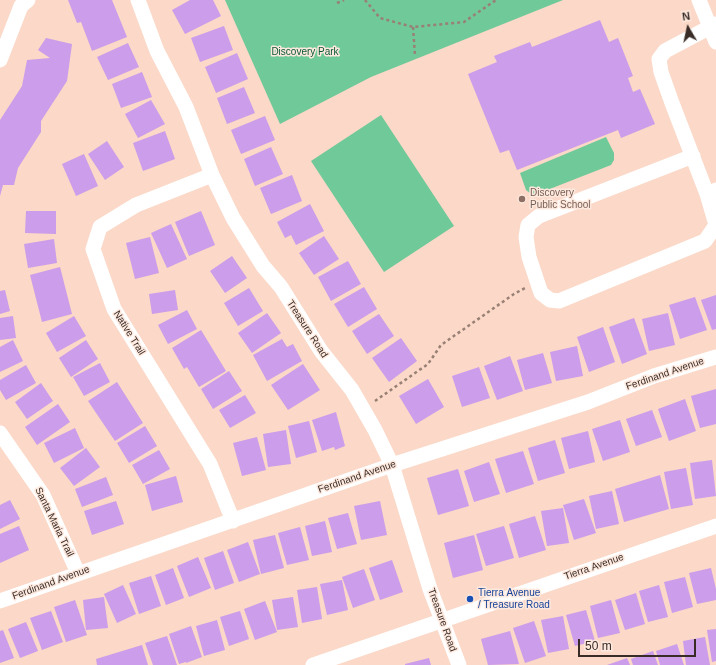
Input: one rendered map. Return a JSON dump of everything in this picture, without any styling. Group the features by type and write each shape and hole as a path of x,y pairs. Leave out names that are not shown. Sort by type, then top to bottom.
{"street":[{"path":"0,60 21,6 28,0"},
{"name":"Treasure Road","path":"138,0 157,51 186,107 212,175 233,218 248,244 281,287 321,351 352,390 392,465 442,621 459,665"},
{"path":"699,0 713,25 716,42"},
{"path":"692,156 539,216 528,226 526,237 529,257 541,293 550,300 560,301 705,241 716,225 711,192 692,156 667,89 659,58 664,51 713,25"},
{"name":"Native Trail","path":"212,175 136,205 100,227 93,249 114,309 210,464 233,521"},
{"name":"Ferdinand Avenue","path":"0,601 78,572 233,521 392,465 588,402 654,376 716,357"},
{"name":"Santa Maria Trail","path":"0,433 43,495 78,572"},
{"name":"Tierra Avenue","path":"313,665 716,526"}],"path":[{"path":"337,3 344,0"},
{"path":"365,0 380,18 413,27 464,22 496,0"},
{"path":"413,27 415,56"},
{"path":"363,409 428,364 441,344 514,294 538,282"}],"green space":[{"name":"Discovery Park","path":"225,0 563,0 371,77 280,124"},
{"path":"381,115 454,226 384,272 311,161"},
{"path":"606,137 614,153 614,160 611,165 537,194 531,194 526,190 520,173"}],"building":[{"path":"68,0 112,0 127,37 92,51 81,22 77,23"},
{"path":"190,0 213,0 221,16 185,34 172,10"},
{"path":"600,20 609,42 618,38 633,76 628,78 633,92 640,89 655,124 621,138 618,130 517,170 509,150 500,153 468,74 497,62 494,56 530,42 532,47"},
{"path":"224,26 233,50 200,62 191,38"},
{"path":"46,38 72,44 67,81 41,121 41,132 18,168 14,185 3,185 0,196 0,120 22,86 27,60 50,58 38,50"},
{"path":"128,43 139,67 108,80 97,57"},
{"path":"237,53 248,79 216,93 205,67"},
{"path":"142,72 152,97 121,108 112,84"},
{"path":"244,87 255,113 227,124 217,98"},
{"path":"151,100 165,124 138,138 125,114"},
{"path":"265,116 275,140 241,154 231,130"},
{"path":"165,131 175,159 143,171 133,143"},
{"path":"107,141 124,167 105,180 88,154"},
{"path":"271,147 283,174 255,186 244,159"},
{"path":"84,154 98,186 76,196 62,164"},
{"path":"292,175 302,201 271,214 260,188"},
{"path":"310,204 324,231 296,245 291,235 285,238 277,222"},
{"path":"26,211 56,211 56,234 25,233"},
{"path":"201,211 215,245 189,256 175,222"},
{"path":"171,224 187,259 167,268 151,233"},
{"path":"324,236 339,259 314,275 299,253"},
{"path":"150,237 159,273 135,279 126,243"},
{"path":"54,239 57,263 28,268 24,244"},
{"path":"232,256 247,278 225,293 210,271"},
{"path":"348,261 361,284 331,301 318,277"},
{"path":"60,267 72,314 42,322 30,275"},
{"path":"364,287 377,309 348,327 334,304"},
{"path":"249,288 263,311 238,326 224,303"},
{"path":"5,290 10,311 0,314 0,291"},
{"path":"175,290 178,310 152,314 149,294"},
{"path":"716,295 716,329 712,330 701,300"},
{"path":"695,297 707,330 680,339 669,305"},
{"path":"187,310 197,329 168,344 158,325"},
{"path":"267,313 281,333 252,353 238,333"},
{"path":"668,313 675,345 649,351 642,319"},
{"path":"379,314 394,336 367,354 352,331"},
{"path":"13,316 16,338 0,340 0,318"},
{"path":"74,316 86,336 57,352 46,333"},
{"path":"634,318 647,354 622,364 609,327"},
{"path":"603,327 615,362 589,372 577,337"},
{"path":"201,330 226,371 199,387 187,367 184,369 172,348"},
{"path":"401,338 417,361 389,382 372,358"},
{"path":"282,339 287,347 293,344 302,361 267,381 253,355"},
{"path":"13,340 23,361 0,372 0,347"},
{"path":"86,340 98,359 71,377 59,358"},
{"path":"577,346 583,376 556,381 550,352"},
{"path":"543,353 552,383 525,390 517,360"},
{"path":"510,356 523,391 497,400 484,366"},
{"path":"100,363 110,382 84,396 73,377"},
{"path":"303,364 320,390 288,410 271,385"},
{"path":"26,365 36,383 6,400 0,390 0,380"},
{"path":"479,367 490,398 462,407 452,376"},
{"path":"229,371 242,391 213,409 201,389"},
{"path":"428,379 444,407 416,424 399,396"},
{"path":"117,382 143,423 115,441 88,401"},
{"path":"41,383 53,401 27,419 15,402"},
{"path":"716,389 716,424 700,428 691,396"},
{"path":"245,395 256,413 230,428 219,410"},
{"path":"685,399 696,431 669,441 658,409"},
{"path":"58,404 70,422 37,445 25,427"},
{"path":"652,410 662,437 636,446 626,419"},
{"path":"336,412 345,446 335,450 334,447 322,451 312,420"},
{"path":"620,420 630,452 603,461 592,429"},
{"path":"309,421 317,452 296,458 288,426"},
{"path":"145,426 157,446 129,463 117,443"},
{"path":"75,428 84,448 54,463 44,443"},
{"path":"286,430 291,464 268,467 263,434"},
{"path":"588,431 595,462 569,469 561,438"},
{"path":"257,437 266,470 242,476 233,443"},
{"path":"555,440 565,473 538,481 528,448"},
{"path":"86,448 100,467 74,486 60,468"},
{"path":"159,450 170,469 143,484 132,465"},
{"path":"523,451 534,484 506,493 495,459"},
{"path":"712,460 716,496 695,499 690,463"},
{"path":"489,462 500,494 474,502 464,471"},
{"path":"686,468 693,505 671,509 664,472"},
{"path":"458,469 469,506 438,515 427,478"},
{"path":"660,475 669,509 624,522 615,489"},
{"path":"176,476 183,502 152,511 145,485"},
{"path":"106,477 113,495 82,507 75,489"},
{"path":"612,491 619,524 596,529 589,496"},
{"path":"584,499 596,533 574,540 563,505"},
{"path":"10,500 20,519 0,529 0,505"},
{"path":"116,501 124,524 92,535 84,511"},
{"path":"380,501 387,535 361,540 354,506"},
{"path":"563,508 569,543 547,546 541,511"},
{"path":"348,513 357,544 337,549 328,518"},
{"path":"535,516 546,550 519,558 509,524"},
{"path":"325,521 332,552 312,556 305,526"},
{"path":"19,526 29,550 0,563 0,534"},
{"path":"504,526 514,558 486,566 476,534"},
{"path":"300,527 309,560 287,565 278,533"},
{"path":"275,535 284,568 261,574 253,540"},
{"path":"474,535 483,570 453,578 444,543"},
{"path":"248,542 260,574 239,582 227,550"},
{"path":"223,551 234,583 215,590 204,558"},
{"path":"198,557 211,588 189,597 177,566"},
{"path":"392,560 403,592 380,600 369,568"},
{"path":"173,568 184,598 166,605 155,575"},
{"path":"711,568 716,589 716,600 697,604 689,573"},
{"path":"364,569 375,600 353,608 342,577"},
{"path":"151,576 161,606 139,614 129,583"},
{"path":"685,577 693,607 672,613 664,582"},
{"path":"342,580 348,610 327,615 320,584"},
{"path":"123,585 136,614 117,623 104,594"},
{"path":"659,585 668,617 648,622 639,591"},
{"path":"317,587 322,619 302,623 297,590"},
{"path":"636,593 645,624 625,630 615,600"},
{"path":"104,597 108,628 86,630 83,600"},
{"path":"293,597 298,627 277,630 272,600"},
{"path":"75,600 87,635 66,642 54,607"},
{"path":"611,600 620,633 598,638 590,606"},
{"path":"265,601 277,632 255,640 244,609"},
{"path":"586,610 595,641 575,646 566,615"},
{"path":"51,611 63,642 42,650 30,618"},
{"path":"240,611 249,639 229,646 220,617"},
{"path":"563,616 569,649 548,653 541,620"},
{"path":"217,620 225,650 204,656 196,626"},
{"path":"534,621 546,656 525,663 513,628"},
{"path":"26,622 38,651 20,658 8,629"},
{"path":"191,626 202,657 179,664 169,634"},
{"path":"716,629 716,661 712,662 707,630"},
{"path":"3,630 14,658 0,663 0,631"},
{"path":"510,631 519,664 488,665 481,639"},
{"path":"167,636 177,665 153,665 145,643"},
{"path":"705,637 710,665 686,665 683,641"},
{"path":"677,644 684,665 660,665 656,651"},
{"path":"142,645 148,665 97,665 96,659"},
{"path":"653,651 658,665 633,665 631,659"},
{"path":"429,658 431,665 405,665 405,664"},
{"path":"627,658 630,665 607,665"}],"place":[{"name":"Discovery Public School","path":"522,199"},
{"name":"Tierra Avenue / Treasure Road","path":"470,599"}]}
